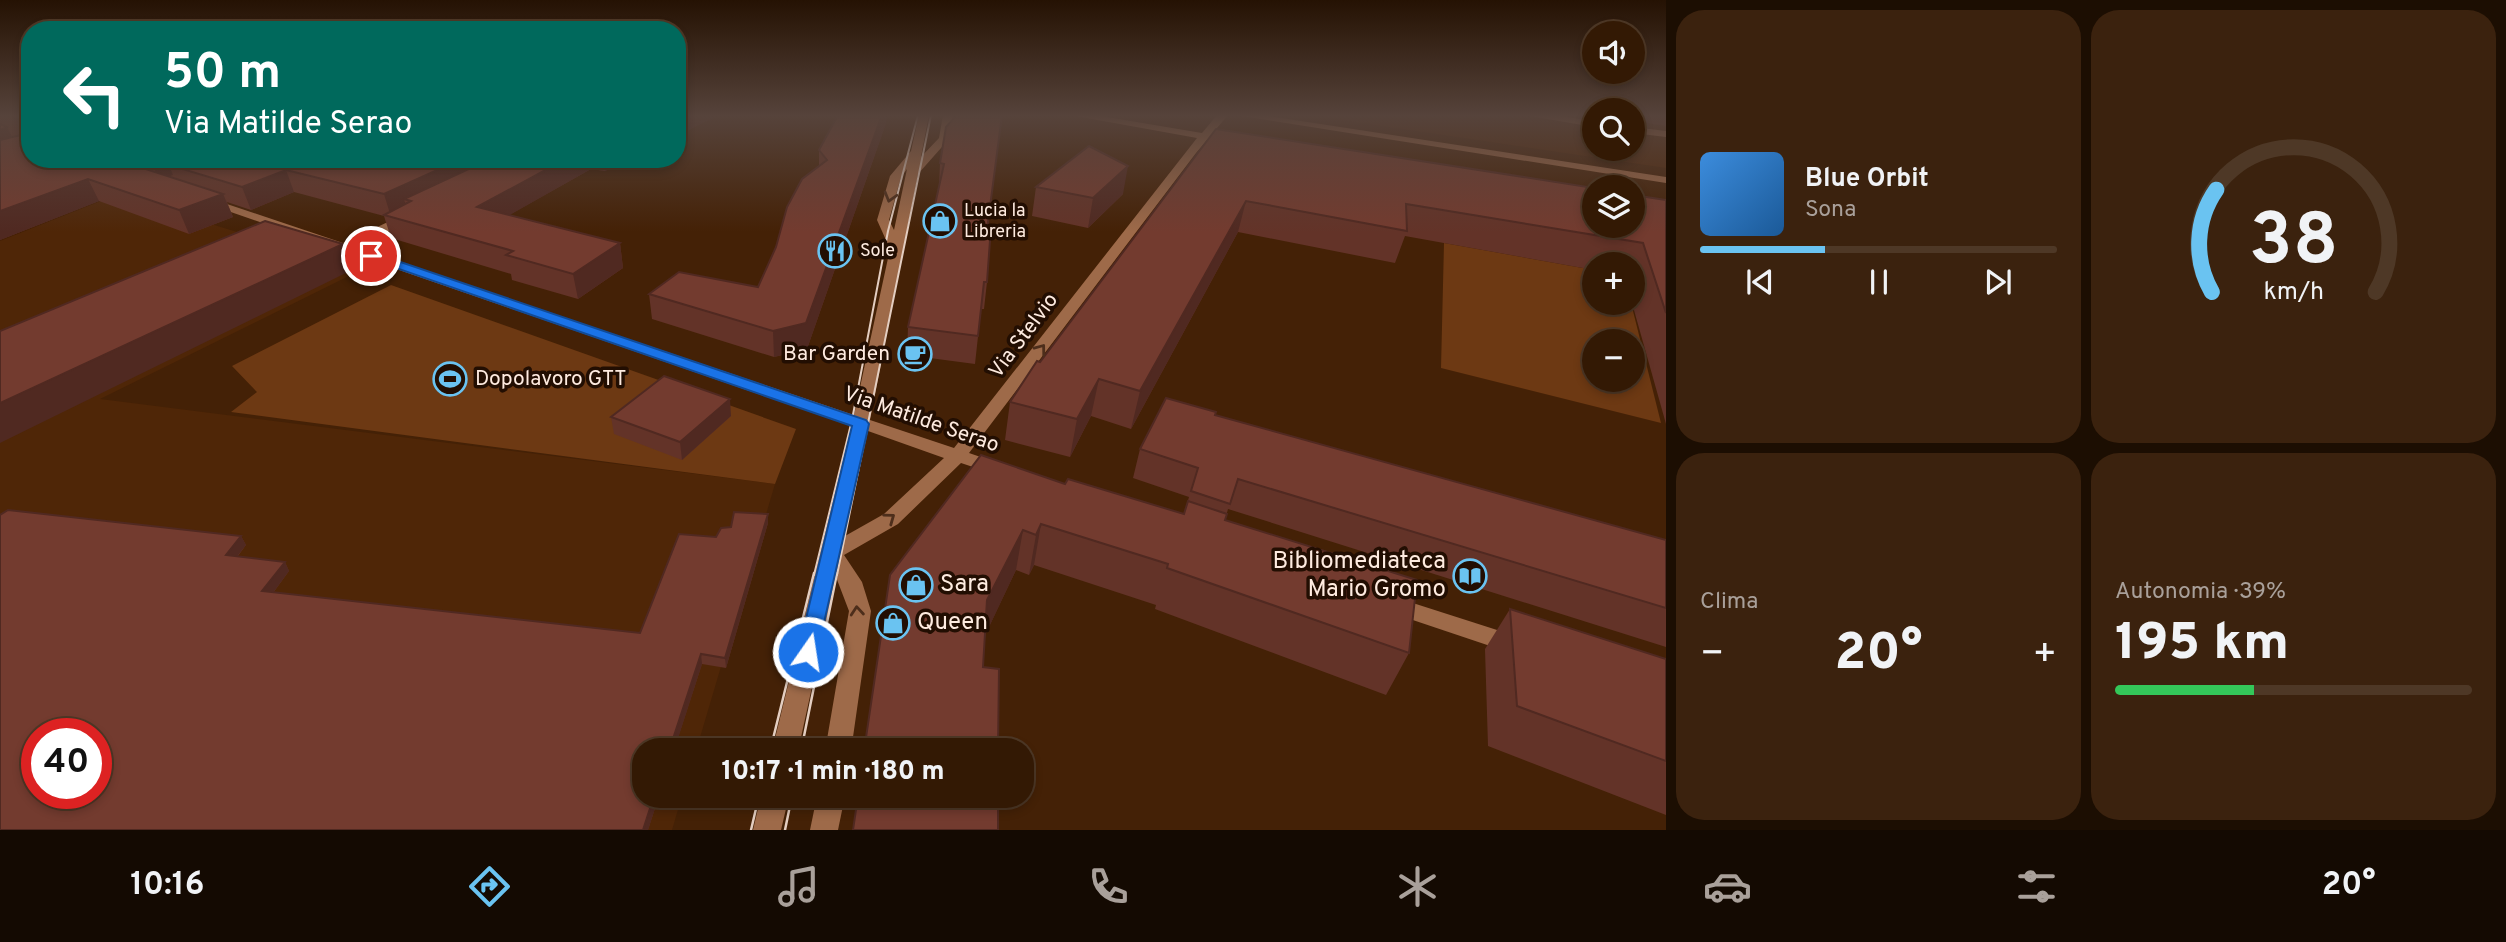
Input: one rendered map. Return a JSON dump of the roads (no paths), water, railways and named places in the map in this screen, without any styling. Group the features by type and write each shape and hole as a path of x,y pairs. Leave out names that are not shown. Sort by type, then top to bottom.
{"street":[{"path":"896,248 883,220 896,176 915,154"},
{"path":"788,738 861,424 916,154"},
{"path":"913,172 930,154"},
{"name":"Via Stelvio","path":"831,553 891,519 957,456 1190,154"},
{"path":"1494,154 1666,180"},
{"name":"Via Matilde Serao","path":"187,195 1015,475"},
{"path":"346,247 416,213"},
{"path":"831,553 851,582 860,611 840,738"},
{"path":"1380,600 1536,653"},
{"path":"767,830 772,808"},
{"path":"824,830 829,808"}],"tram line":[{"path":"814,575 852,420 888,231 908,154"},
{"path":"837,575 923,154"},
{"path":"773,738 814,573"},
{"path":"804,738 837,573"},
{"path":"751,830 756,808"},
{"path":"785,830 790,808"}],"place":[{"name":"Lucia la Libreria","path":"940,221"},
{"name":"Sole","path":"835,251"},
{"name":"Bar Garden","path":"915,354"},
{"name":"Dopolavoro GTT","path":"450,379"},
{"name":"Bibliomediateca Mario Gromo","path":"1470,576"},
{"name":"Sara","path":"916,585"},
{"name":"Queen","path":"893,623"}]}
